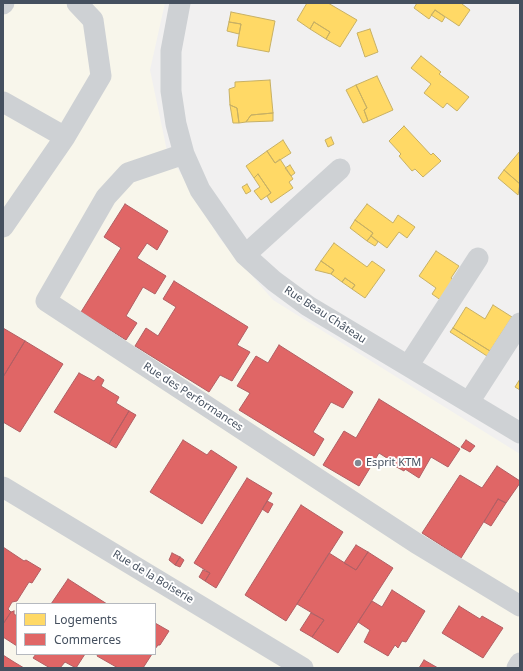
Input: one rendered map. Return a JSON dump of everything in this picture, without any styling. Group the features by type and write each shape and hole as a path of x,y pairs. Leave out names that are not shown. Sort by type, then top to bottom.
{"street":[{"path":"3,227 65,137 101,76 93,20 78,3"},
{"name":"Rue Beau Château","path":"180,3 171,51 171,91 176,124 184,154 200,190 245,255 274,281 308,306 520,433"},
{"path":"3,102 65,137"},
{"name":"Rue des Performances","path":"184,154 128,173 106,197 46,301 409,539 520,606"},
{"path":"245,255 340,169"},
{"path":"408,366 478,258"},
{"path":"469,402 520,323"},
{"name":"Rue de la Boiserie","path":"3,487 303,668"},
{"path":"517,668 520,663"}],"shaded area":[{"path":"3,3 165,3 150,70 167,151 220,239 273,300 520,454 520,668 3,668"}],"building: Logements":[{"path":"307,3 328,3 357,20 340,47 326,39 330,32 314,22 310,29 297,20"},
{"path":"417,3 463,3 462,4 470,10 459,26 435,10 429,19 414,8"},
{"path":"435,10 445,17 442,22 431,15"},
{"path":"231,12 275,21 269,52 237,46 241,24 229,22"},
{"path":"229,22 241,24 239,34 227,31"},
{"path":"314,22 330,32 326,39 310,29"},
{"path":"370,29 378,52 365,57 357,33"},
{"path":"421,56 441,72 439,74 469,97 457,111 447,103 443,108 424,93 431,84 411,68"},
{"path":"377,76 393,110 368,121 364,110 367,108 356,85"},
{"path":"270,80 273,113 251,115 246,122 239,123 237,108 230,105 229,89 235,87 235,82"},
{"path":"356,85 367,108 364,110 368,121 363,123 346,90"},
{"path":"230,105 237,108 239,123 233,123"},
{"path":"273,113 273,121 246,122 251,115"},
{"path":"404,126 431,155 433,153 441,161 423,177 415,169 412,171 399,156 401,154 389,141"},
{"path":"331,137 334,144 328,147 325,140"},
{"path":"283,140 291,153 275,163 267,151"},
{"path":"267,151 275,163 280,159 293,179 289,182 293,188 271,203 267,196 271,193 258,174 254,178 246,166"},
{"path":"520,151 520,184 504,170"},
{"path":"290,165 295,173 291,176 285,168"},
{"path":"504,170 520,184 518,195 498,178"},
{"path":"258,174 271,193 261,200 254,191 260,187 254,178"},
{"path":"247,184 251,191 246,194 242,187"},
{"path":"367,204 393,223 398,215 415,227 407,238 399,232 387,248 371,236 373,233 355,220"},
{"path":"355,220 373,233 367,241 350,228"},
{"path":"371,236 378,242 375,246 367,241"},
{"path":"334,243 367,267 372,261 385,270 365,298 352,289 355,285 345,278 342,282 331,274 334,270 321,261"},
{"path":"436,251 459,266 451,278 456,282 442,301 432,294 436,288 419,276"},
{"path":"321,261 334,270 331,274 315,270"},
{"path":"345,278 355,285 352,289 342,282"},
{"path":"493,305 512,317 490,351 453,328 466,307 485,319"},
{"path":"453,328 490,351 487,356 450,332"},
{"path":"520,379 520,390 515,387"}],"building: Commerces":[{"path":"125,204 168,231 157,250 147,243 137,258 166,276 155,294 143,287 126,316 137,323 126,340 81,312 121,248 104,237"},
{"path":"174,281 248,327 237,345 250,352 232,381 220,375 209,392 135,346 146,328 158,336 176,307 163,299"},
{"path":"3,328 25,341 3,377"},
{"path":"25,341 63,364 20,432 3,422 3,377"},
{"path":"279,345 353,392 343,408 331,402 313,432 324,439 314,456 239,410 250,393 237,386 256,356 268,363"},
{"path":"79,373 94,381 98,376 104,380 101,386 119,397 116,403 129,411 109,444 54,412"},
{"path":"379,399 460,449 448,467 431,457 419,478 405,469 404,471 389,463 390,460 379,453 359,486 323,465 344,431 356,438"},
{"path":"129,411 136,415 116,448 109,444"},
{"path":"183,440 207,455 211,450 237,467 202,524 150,492"},
{"path":"466,440 475,446 470,452 461,447"},
{"path":"497,466 520,481 520,483 506,503 498,499 461,558 422,533 460,475 482,488"},
{"path":"247,478 272,493 216,588 205,581 210,573 194,563"},
{"path":"498,499 506,503 491,526 484,522"},
{"path":"267,501 273,504 268,513 262,509"},
{"path":"301,505 343,532 286,621 245,595"},
{"path":"356,545 368,552 356,570 344,563"},
{"path":"3,547 24,561 26,560 41,569 32,583 29,582 17,601 12,602 8,609 11,612 3,624"},
{"path":"368,552 393,568 338,653 312,637 324,620 297,604 329,553 356,570"},
{"path":"172,553 180,557 175,565 169,560"},
{"path":"180,557 184,560 180,567 175,565"},
{"path":"203,570 210,573 205,581 199,577"},
{"path":"68,579 105,603 52,603"},
{"path":"392,590 425,611 406,642 402,641 398,648 395,645 388,656 364,642 370,630 358,622 372,601 382,607"},
{"path":"459,606 480,619 482,616 503,628 483,658 442,633"},
{"path":"14,611 14,614 16,615 16,645 3,637 3,624 11,612"},
{"path":"311,613 324,620 312,637 300,630"},
{"path":"156,624 169,631 160,645 156,648"},
{"path":"3,655 14,662 24,668 3,668"},
{"path":"35,655 84,655 76,668 65,662 60,668 50,668 33,658"},
{"path":"151,655 143,668 118,668 97,656"},
{"path":"424,660 438,668 419,668"}],"place":[{"name":"Esprit KTM","path":"358,463"}]}
